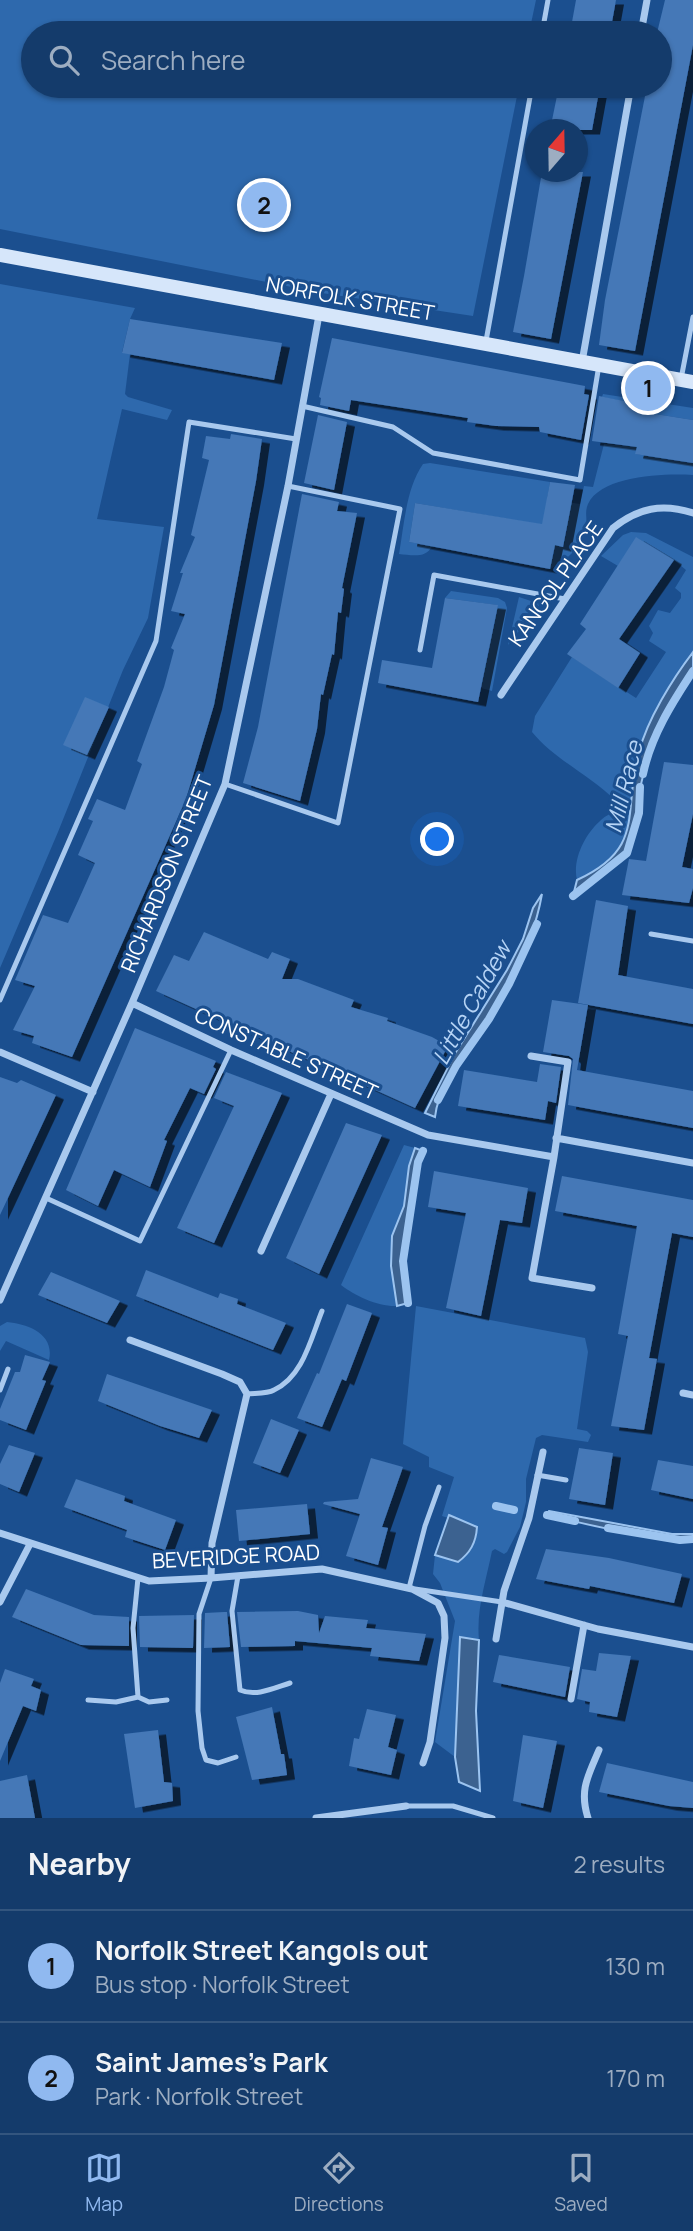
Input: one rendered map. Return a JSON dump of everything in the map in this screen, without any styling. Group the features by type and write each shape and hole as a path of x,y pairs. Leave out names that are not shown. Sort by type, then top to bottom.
{"street":[{"path":"643,21 647,0"},
{"path":"582,362 629,98"},
{"name":"NORFOLK STREET","path":"0,255 687,381"},
{"name":"RICHARDSON STREET","path":"0,1300 132,1003 225,784 288,486 318,315"},
{"name":"KANGOL PLACE","path":"501,695 613,528 629,516 648,508 669,507 693,513"},
{"name":"CONSTABLE STREET","path":"132,1003 231,1050 428,1135 554,1157"},
{"path":"0,1052 93,1092"},
{"path":"531,1056 568,1062 533,1278 592,1288"},
{"path":"261,1251 331,1094"},
{"path":"556,1138 693,1163"},
{"path":"130,1340 240,1382 247,1394 212,1543 211,1578"},
{"path":"683,1393 693,1395"},
{"path":"496,1639 510,1567 529,1518 543,1452"},
{"name":"BEVERIDGE ROAD","path":"0,1533 149,1581 322,1569 411,1588 439,1603 444,1616 445,1638 430,1742 423,1763"},
{"path":"0,1602 30,1544"},
{"path":"502,1602 584,1625 693,1647"},
{"path":"570,1699 584,1625"},
{"path":"588,1818 583,1801 585,1782 599,1750"},
{"path":"316,1818 406,1806"}],"lane":[{"path":"544,21 548,0"},
{"path":"485,343 530,98"},
{"path":"687,381 693,317"},
{"path":"302,406 393,427 433,453 580,480 599,365"},
{"path":"0,1000 156,641 189,422 296,439"},
{"path":"225,784 338,823 400,509 288,486"},
{"path":"419,650 434,575 565,598"},
{"path":"651,934 693,941"},
{"path":"46,1198 140,1241 231,1050"},
{"path":"247,1394 272,1392 288,1382 299,1367 322,1311"},
{"path":"0,1390 8,1369"},
{"path":"537,1475 566,1480"},
{"path":"439,1487 425,1526 411,1588 502,1602"},
{"path":"238,1576 233,1611 240,1690 248,1693 260,1692 290,1683"},
{"path":"138,1578 133,1628 138,1697"},
{"path":"211,1578 199,1614 198,1711 202,1748 206,1760 218,1763 236,1757"},
{"path":"88,1700 116,1702 138,1697 149,1702 166,1700"},
{"path":"406,1806 453,1806 493,1818"}],"shaded area":[{"path":"0,0 536,0 532,21 21,21 21,98 517,98 473,316 322,293 0,229"},
{"path":"0,284 135,308 122,352 130,354 125,394 172,410 167,420 122,409 97,519 164,527 148,618 123,670 0,968"},
{"path":"603,394 693,408 693,420 643,412 643,405 602,397"},
{"path":"604,444 637,447 636,454 693,463 693,475 636,478 606,487 595,494 588,504 586,530 581,542 567,558 550,569 555,545 564,546 567,525 556,523 555,527 415,503 409,542 432,546 422,555 399,554 409,496 423,464 550,482 547,499 580,504 584,486 593,487"},
{"path":"631,532 646,533 693,557 693,652 667,693 639,752 628,830 615,856 602,867 577,880 576,864 585,840 594,826 612,812 616,801 551,751 532,732 535,716 572,657 636,698 666,652 649,641 653,633 649,626 658,610 670,613 681,598 681,593 675,588 686,570 637,538 618,566 601,556 623,535"},
{"path":"451,591 498,598 505,602 507,608 492,691 481,688 497,605 445,598"},
{"path":"519,597 540,604 508,645"},
{"path":"693,652 693,671 666,713 650,748 639,792 636,829 627,853 573,896 577,880 599,868 614,855 623,841 628,826 634,773 643,740 662,700"},
{"path":"542,894 528,944 505,993 448,1079 435,1117 425,1113 454,1055 507,970 523,939 533,908"},
{"path":"404,1145 415,1148 409,1166 404,1206 392,1236 391,1266 397,1306 390,1306 368,1300 341,1285"},
{"path":"415,1148 423,1151 418,1162 403,1261 408,1303 397,1306 391,1266 392,1236 404,1206 409,1166"},
{"path":"416,1306 585,1338 588,1352 577,1429 587,1431 591,1435 588,1442 542,1435 536,1438 526,1479 526,1502 520,1527 507,1552 504,1554 495,1549 492,1551 480,1607 479,1640 460,1638 455,1757 435,1742 455,1621 440,1583 433,1574 435,1555 458,1562 448,1515 448,1518 442,1516 454,1477 429,1467 429,1457 403,1444"},
{"path":"7,1322 31,1328 44,1337 50,1351 49,1360 6,1341 0,1351 0,1326"},
{"path":"549,1511 672,1534 693,1534 693,1539 620,1531 547,1515"},
{"path":"449,1515 477,1527 472,1547 458,1562 435,1555"},
{"path":"460,1637 479,1640 476,1711 480,1791 459,1782 455,1757"}],"building":[{"path":"576,0 616,0 612,21 572,21"},
{"path":"665,0 693,0 693,45 635,351 599,345 605,300 645,98 672,98 672,21 660,21"},
{"path":"557,98 598,98 592,130 588,130 588,119 552,119"},
{"path":"540,182 581,182 551,339 513,332"},
{"path":"130,319 282,343 274,380 122,353"},
{"path":"332,338 585,386 584,394 589,395 581,440 540,432 539,427 467,422 468,418 351,400 349,411 320,405 319,397"},
{"path":"599,396 644,405 643,412 693,420 693,463 635,454 637,447 592,441"},
{"path":"318,415 347,422 334,490 304,483"},
{"path":"231,434 262,439 214,705 186,799 72,1057 32,1043 34,1036 13,1030 35,986 15,980 43,915 68,923 79,899 95,863 78,855 93,821 88,819 97,799 125,810 142,764 137,761 164,687 174,650 171,648 185,614 171,611 183,573 180,573 195,537 191,535 209,460 202,458 206,436 230,439"},
{"path":"550,482 575,485 563,547 555,545 550,569 409,542 415,503 542,524"},
{"path":"302,494 339,502 337,511 357,513 342,588 341,613 338,612 334,655 332,654 323,695 321,694 317,729 300,801 243,783 258,727"},
{"path":"636,537 674,560 619,639 640,653 618,688 567,654 586,629 580,624"},
{"path":"445,598 498,605 478,702 378,683 382,660 432,668"},
{"path":"85,697 109,707 87,755 63,745"},
{"path":"664,762 693,765 693,814 682,867 693,869 693,888 689,903 622,895 629,859 646,861"},
{"path":"596,900 628,906 618,975 693,989 693,1024 578,1003"},
{"path":"204,932 268,959 272,952 290,959 282,979 298,979 354,1000 351,1007 388,1018 387,1021 432,1037 448,1046 415,1108 156,991 174,955 189,961"},
{"path":"552,1000 588,1005 577,1070 693,1091 693,1128 568,1105 573,1059 543,1052"},
{"path":"135,1028 216,1061 213,1067 216,1069 204,1094 190,1088 164,1140 167,1141 150,1187 114,1170 98,1206 66,1190"},
{"path":"540,1064 561,1067 556,1103 548,1101 545,1120 458,1106 464,1070 537,1082"},
{"path":"226,1072 282,1093 214,1243 177,1228 234,1106 214,1098"},
{"path":"0,1077 17,1083 21,1080 56,1095 0,1215"},
{"path":"346,1123 382,1135 319,1274 286,1258"},
{"path":"434,1171 528,1188 522,1223 500,1220 481,1316 446,1308 466,1213 428,1207"},
{"path":"562,1176 693,1200 693,1237 672,1233 649,1358 657,1359 644,1430 611,1426 628,1336 618,1334 637,1226 555,1211"},
{"path":"146,1270 218,1298 220,1293 238,1299 237,1304 286,1323 273,1350 136,1296"},
{"path":"51,1272 120,1301 107,1323 38,1295"},
{"path":"347,1304 372,1313 346,1381 342,1379 322,1427 297,1418 317,1373 319,1374"},
{"path":"25,1355 50,1362 42,1380 46,1381 26,1430 0,1420 0,1409 15,1372 20,1372"},
{"path":"107,1374 212,1410 199,1438 160,1426 98,1401"},
{"path":"271,1419 299,1430 280,1473 253,1463"},
{"path":"9,1445 35,1453 19,1492 0,1484 0,1464"},
{"path":"579,1448 613,1453 605,1505 569,1499"},
{"path":"371,1458 403,1467 382,1527 388,1528 378,1565 346,1556 360,1514 323,1504 358,1499"},
{"path":"658,1460 693,1466 693,1499 651,1490"},
{"path":"76,1479 125,1496 124,1501 176,1520 165,1550 125,1537 127,1530 64,1507"},
{"path":"307,1504 310,1534 239,1541 236,1510"},
{"path":"546,1549 609,1558 682,1574 674,1603 590,1586 589,1589 536,1579"},
{"path":"26,1589 94,1615 129,1617 129,1646 81,1645 12,1617"},
{"path":"298,1611 318,1615 319,1633 325,1616 368,1620 366,1628 426,1634 419,1661 370,1656 372,1648 295,1641 295,1646 241,1647 237,1612"},
{"path":"227,1612 230,1647 204,1648 205,1613"},
{"path":"194,1615 193,1648 140,1647 139,1616"},
{"path":"599,1653 631,1656 617,1717 589,1712 590,1702 577,1699 582,1669 596,1671"},
{"path":"499,1655 570,1667 565,1697 493,1682"},
{"path":"5,1669 34,1679 31,1686 41,1690 36,1711 23,1706 0,1761 0,1683"},
{"path":"272,1707 287,1775 252,1780 236,1717"},
{"path":"367,1709 396,1715 388,1747 397,1750 391,1775 349,1766 354,1738 359,1739"},
{"path":"158,1730 164,1782 172,1783 173,1801 135,1808 124,1734"},
{"path":"523,1735 557,1741 543,1808 513,1801"},
{"path":"607,1763 693,1782 693,1808 599,1792"},
{"path":"27,1775 35,1818 0,1818 0,1781"}],"waterway":[{"name":"Mill Race","path":"643,774 657,733 693,671"},
{"name":"Mill Race","path":"573,896 627,853 639,813 640,787"},
{"name":"Little Caldew","path":"438,1100 456,1066 489,1019 509,984 537,924"},
{"name":"Mill Race","path":"408,1303 403,1261 418,1162 423,1151"},
{"path":"496,1506 514,1510"},
{"path":"547,1515 575,1521"},
{"path":"608,1528 680,1540 693,1539"}],"place":[{"name":"Saint James's Park","path":"264,205"},
{"name":"Norfolk Street Kangols out","path":"648,388"}]}
